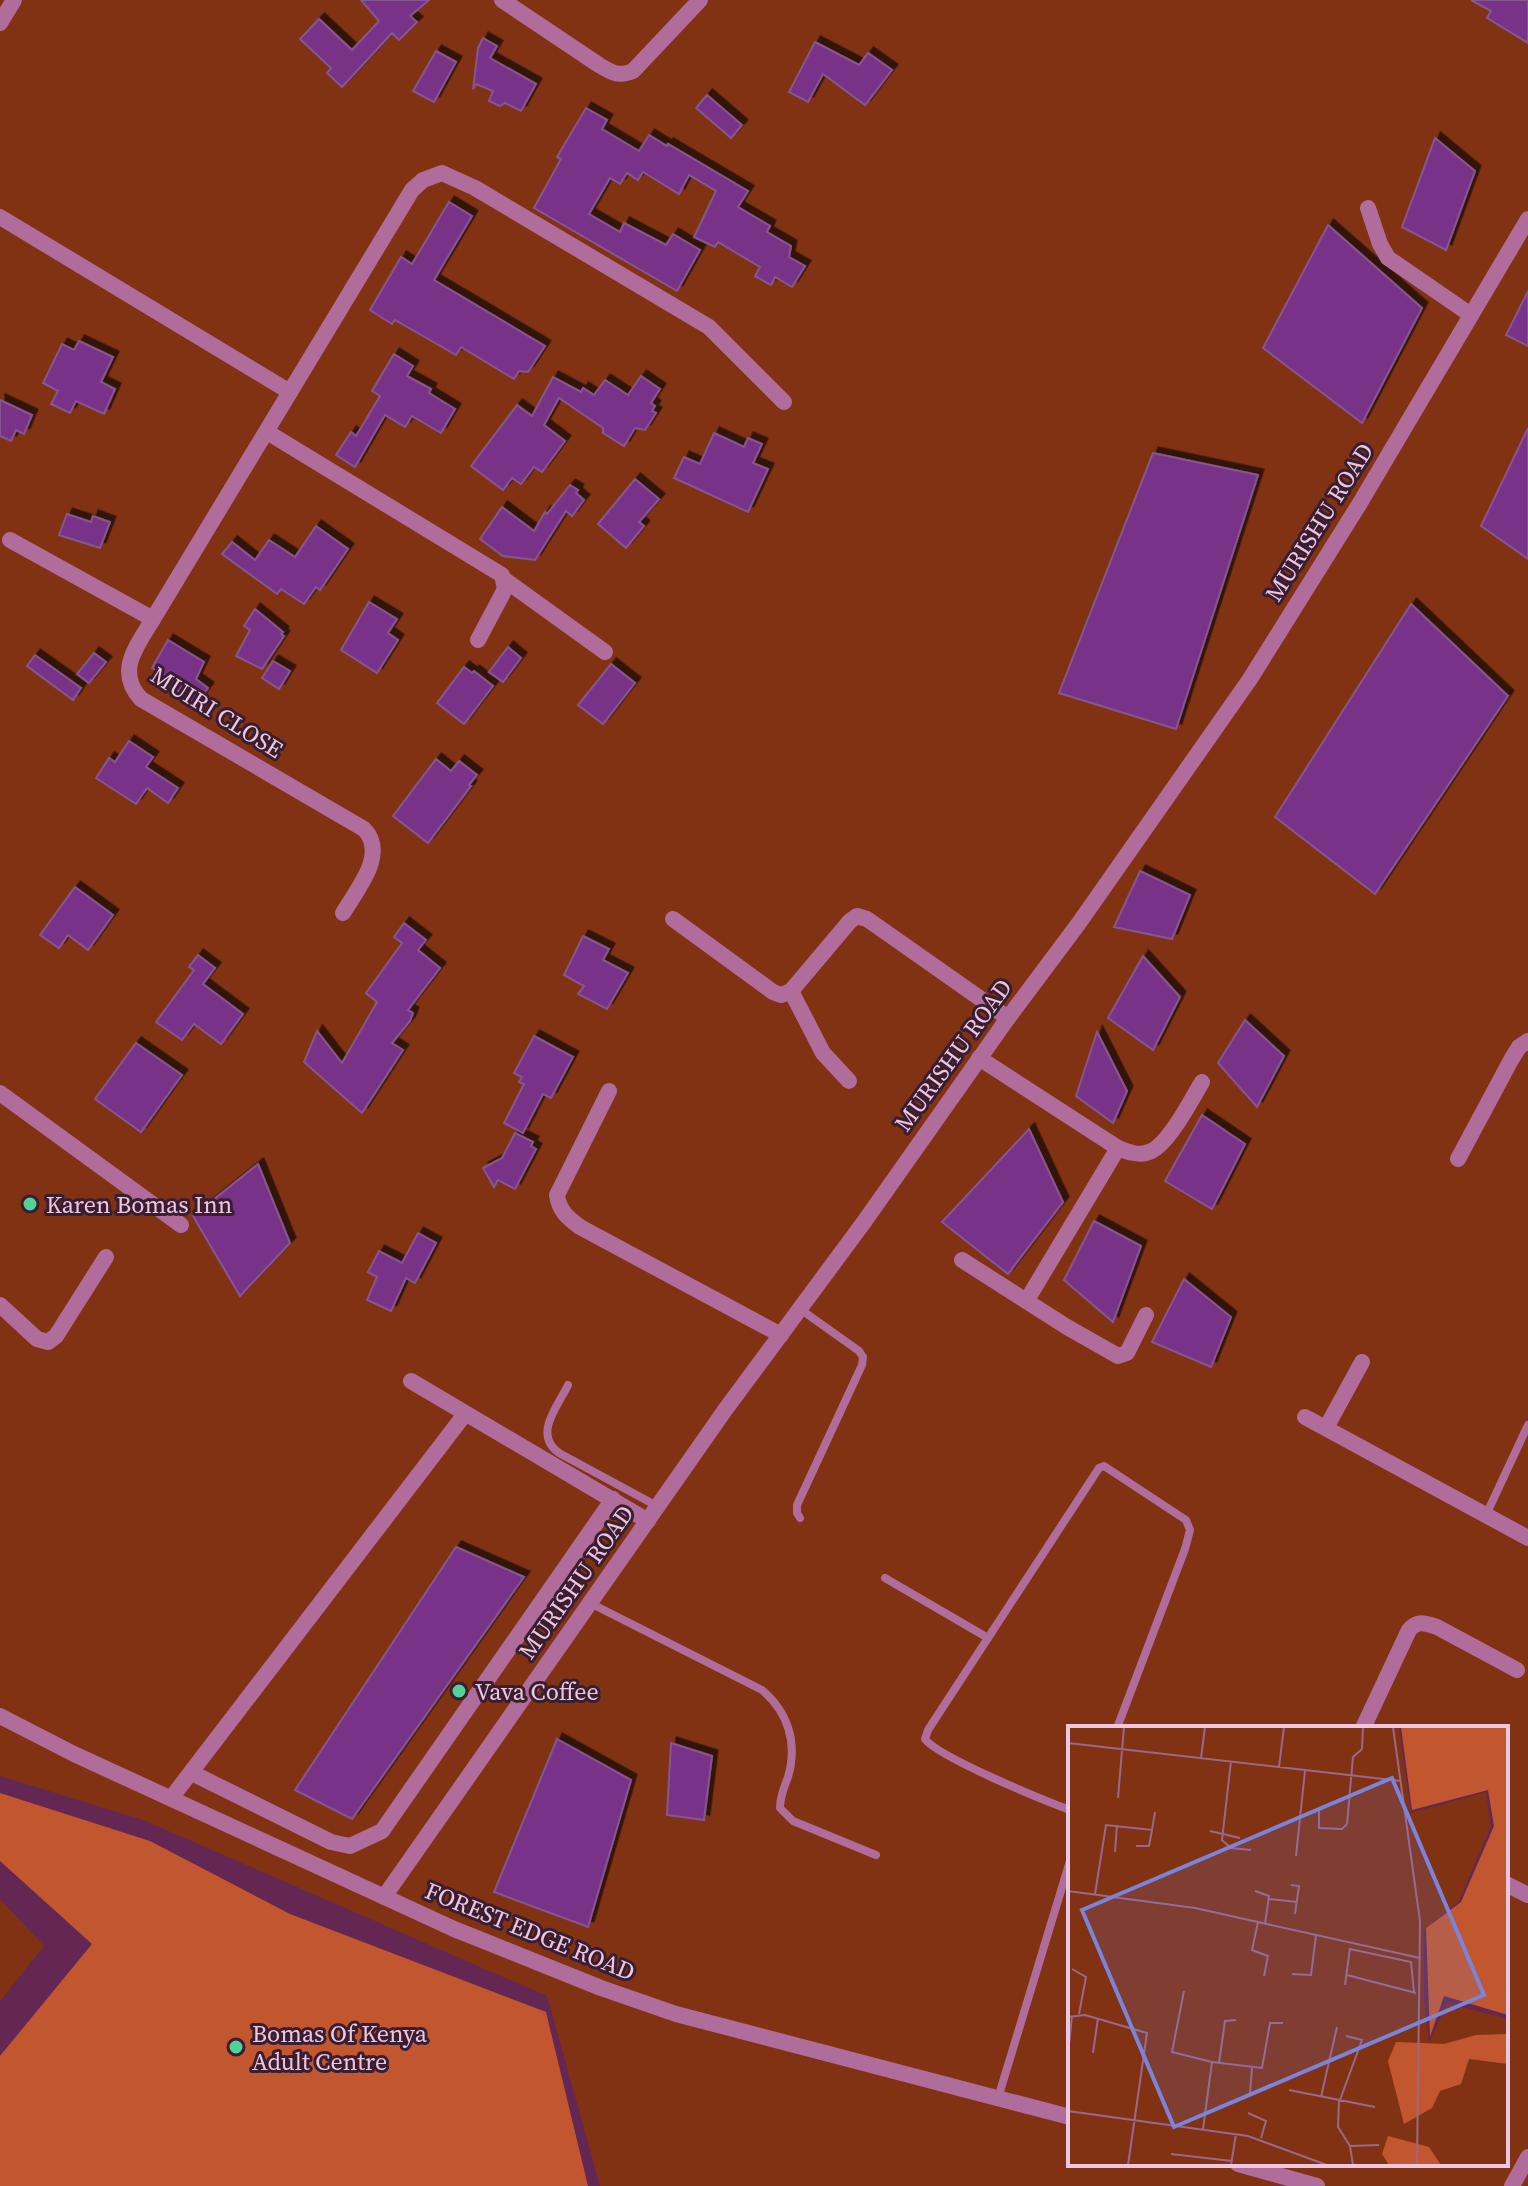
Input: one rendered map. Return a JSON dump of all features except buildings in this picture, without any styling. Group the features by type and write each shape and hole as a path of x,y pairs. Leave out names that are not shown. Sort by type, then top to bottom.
{"street":[{"path":"0,23 14,0"},
{"path":"502,0 599,65 614,74 624,75 633,71 700,0"},
{"name":"MUIRI CLOSE","path":"343,913 366,875 375,852 372,837 364,829 141,699 131,688 128,674 131,657 153,619 412,190 423,180 442,173 458,179 709,327 784,402"},
{"path":"1368,208 1388,258 1471,315"},
{"path":"0,217 290,392"},
{"name":"MURISHU ROAD","path":"384,1897 653,1514 1079,923 1250,679 1360,503 1528,219"},
{"path":"267,432 492,569 605,652"},
{"path":"10,540 153,619"},
{"path":"478,640 502,595 505,580"},
{"path":"673,919 781,995 791,991 857,916 867,919 1008,1018"},
{"path":"791,991 823,1053 849,1081"},
{"path":"1458,1159 1511,1060 1519,1047 1528,1041"},
{"path":"979,1058 1118,1148 1133,1154 1148,1153 1161,1146 1202,1082"},
{"path":"609,1091 557,1195 558,1206 580,1227 781,1335"},
{"path":"0,1093 181,1225"},
{"path":"1027,1300 1118,1148"},
{"path":"0,1305 37,1339 48,1342 56,1336 106,1257"},
{"path":"962,1260 1108,1352 1121,1357 1127,1353 1146,1315"},
{"path":"1326,1428 1362,1362"},
{"path":"411,1381 613,1499 653,1514"},
{"path":"172,1797 465,1414"},
{"path":"1305,1417 1528,1538"},
{"path":"192,1773 331,1842 350,1846 382,1831 613,1499"},
{"path":"1364,1726 1409,1630 1415,1624 1423,1622 1437,1627 1517,1670"},
{"name":"FOREST EDGE ROAD","path":"0,1716 74,1754 454,1929 586,1983 676,2014 1068,2116"},
{"path":"1508,1885 1528,1895"},
{"path":"1512,2186 1528,2157"},
{"path":"1245,2166 1317,2186"}],"lane":[{"path":"800,1309 863,1357 797,1505 800,1518"},
{"path":"568,1385 546,1429 549,1444 653,1514"},
{"path":"1486,1515 1528,1425"},
{"path":"1068,1809 953,1758 928,1744 925,1739 1099,1468 1104,1466 1186,1520 1190,1530 1118,1726"},
{"path":"885,1578 988,1638"},
{"path":"590,1603 762,1690 774,1700 784,1715 792,1743 792,1759 780,1808 793,1821 876,1855"},
{"path":"997,2098 1068,1867"}],"shaded area":[{"path":"0,0 1528,0 1528,2186 600,2186 547,1996 143,1820 0,1776"},
{"path":"0,1793 150,1841 290,1914 546,2012 588,2186 0,2186 0,2056 92,1944 0,1861"},
{"path":"0,1899 44,1946 0,2001"}],"place":[{"name":"Karen Bomas Inn","path":"30,1204"},
{"name":"Vava Coffee","path":"459,1691"},
{"name":"Bomas Of Kenya Adult Centre","path":"236,2047"}]}
